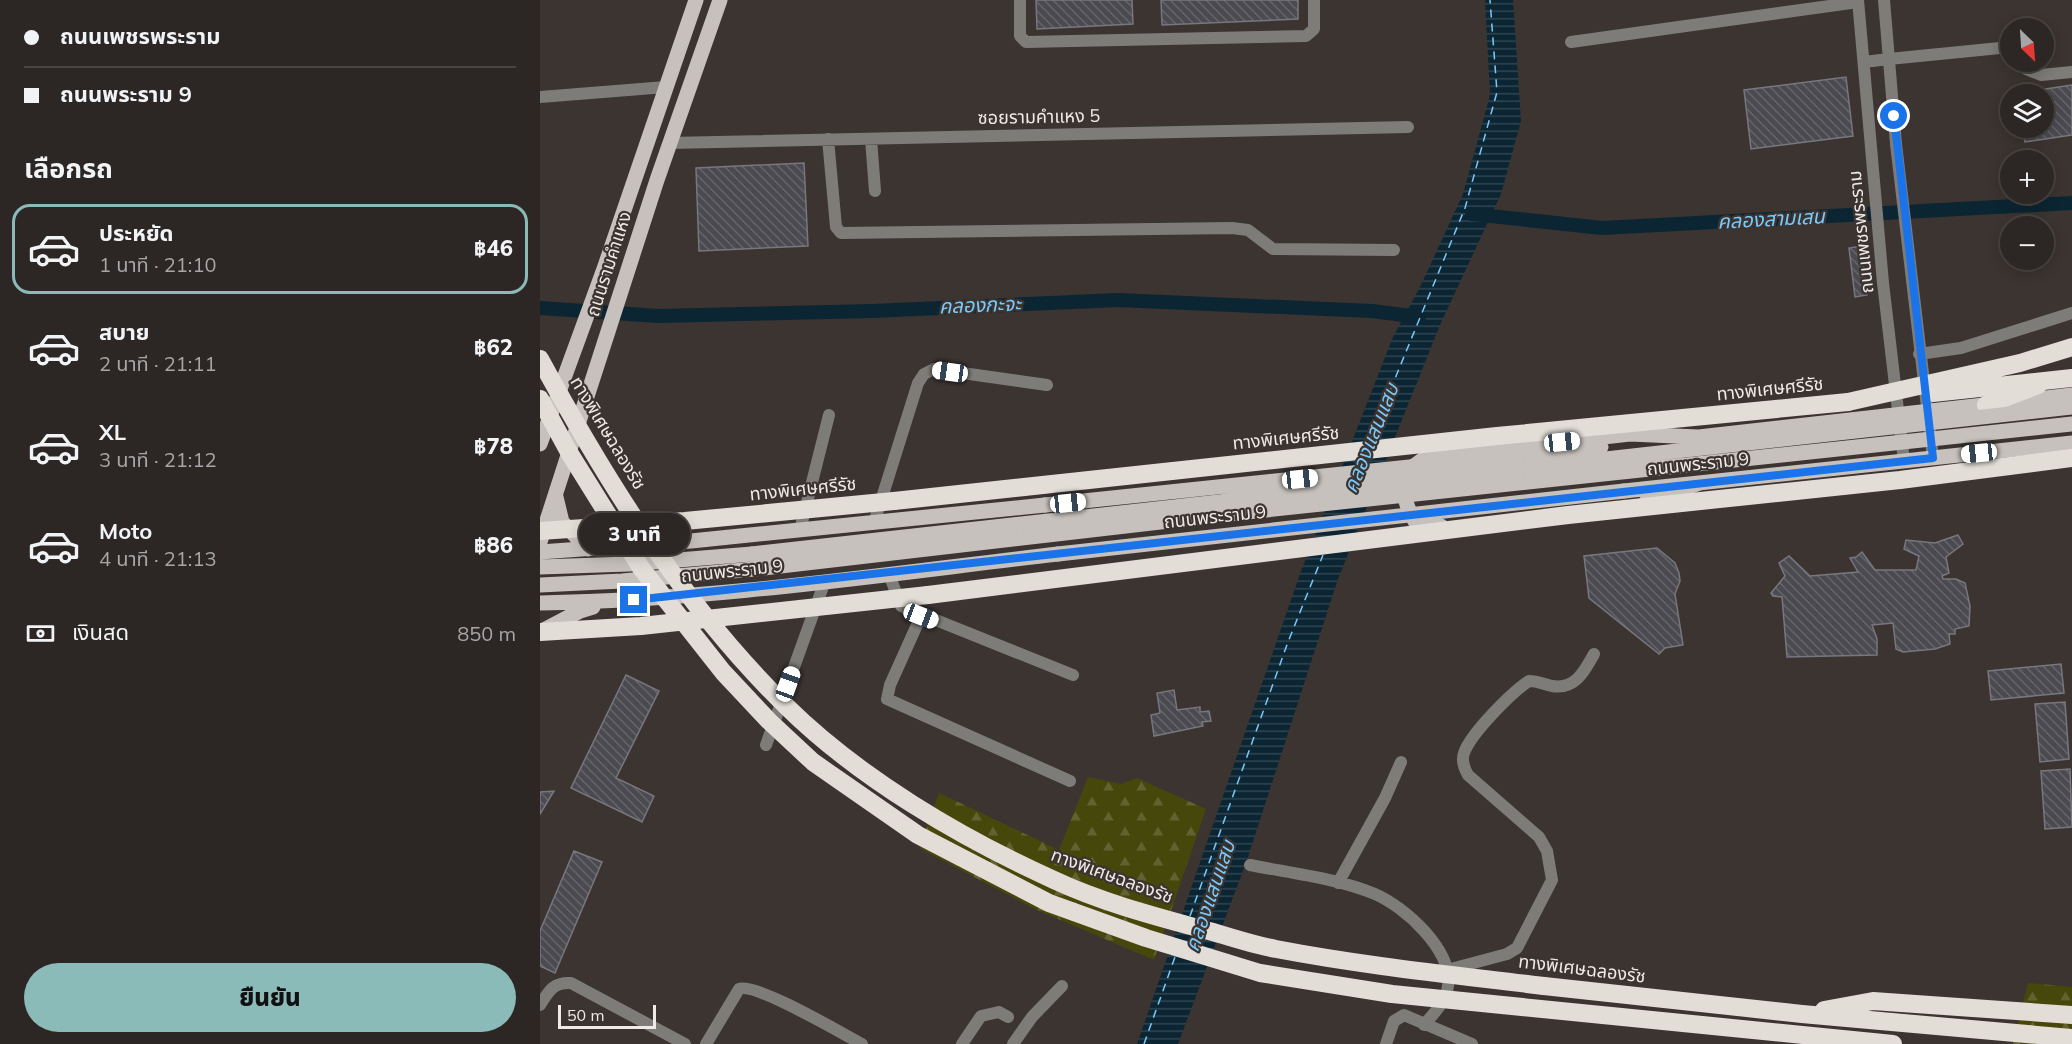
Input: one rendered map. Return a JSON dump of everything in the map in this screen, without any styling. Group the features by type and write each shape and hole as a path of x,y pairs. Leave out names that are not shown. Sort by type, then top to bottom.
{"highway":[{"path":"1848,402 2020,363 2072,347"},
{"name":"ทางพิเศษฉลองรัช","path":"540,359 586,443 664,564 746,664 787,708 832,748 933,817 1045,876 1159,918 1274,949 1408,969 1802,1014 2072,1038"},
{"path":"1986,405 2072,371"},
{"name":"ทางพิเศษศรีรัช","path":"540,531 801,510 1486,437 2072,378"},
{"path":"540,399 570,454 641,568 723,672 769,721 813,762 918,835 1049,903 1146,939 1260,973 1392,994 1893,1044"},
{"path":"540,632 641,626 787,612 1568,515 1900,480 2072,458"},
{"path":"1802,1014 1872,1001 2072,1015"}],"main road":[{"name":"ถนนรามคำแหง","path":"540,444 605,266 696,0"},
{"name":"ถนนรามคำแหง","path":"540,542 594,370 629,273 669,143 720,0"},
{"path":"666,87 687,92"},
{"path":"1922,373 1950,409"},
{"name":"ถนนพระราม 9","path":"540,552 874,523 1698,437 2072,395"},
{"name":"ถนนพระราม 9","path":"540,567 629,564 764,552 2072,407"},
{"name":"ถนนพระราม 9","path":"540,585 622,581 2072,424"},
{"path":"1698,437 1630,434 1426,457 1406,472 1402,489 1407,508 1416,523 1431,527 1643,504 1700,483"},
{"name":"ถนนพระราม 9","path":"540,602 613,602 825,581 2072,443"},
{"path":"555,494 562,522 588,549"},
{"path":"540,602 622,581"},
{"path":"540,632 580,611 613,602"}],"street":[{"path":"1020,0 1022,40 1026,42 1306,36 1314,29 1314,0"},
{"path":"1884,0 1896,144 1933,458"},
{"path":"1571,42 1858,1"},
{"name":"ถนนเพชรพระราม","path":"1858,1 1883,283 1904,461"},
{"path":"1864,62 2000,48"},
{"path":"2034,72 2041,75 2072,72"},
{"path":"540,97 666,87"},
{"name":"ซอยรามคำแหง 5","path":"669,143 1408,127"},
{"path":"871,139 875,191"},
{"path":"828,140 836,227 841,233 1232,228 1248,230 1273,249 1394,250"},
{"path":"1919,354 1961,348 2072,314"},
{"path":"874,523 918,383 924,374 934,369 1047,385"},
{"path":"800,530 829,415"},
{"path":"889,574 901,606 921,616 1073,675"},
{"path":"766,746 825,581"},
{"path":"921,616 890,685 887,699 1070,781"},
{"path":"1447,970 1507,954 1517,948 1552,880 1547,851 1539,837 1468,775 1464,768 1464,753 1513,692 1529,681 1559,687 1569,685 1579,679 1594,654"},
{"path":"1338,883 1385,798 1401,762"},
{"path":"1250,864 1374,893 1412,919 1434,944 1447,970 1446,996 1424,1025"},
{"path":"540,1005 551,988 560,982 571,983 685,1044"},
{"path":"1013,1044 1032,1017 1062,986"},
{"path":"706,1044 739,989 747,987 790,1005 862,1044"},
{"path":"962,1044 981,1016 999,1012 1008,1017"},
{"path":"1386,1044 1394,1021 1404,1015 1472,1044"}],"green space":[{"path":"1088,777 1121,784 1137,778 1206,809 1154,960 1037,910 919,848 939,793 1059,850"},
{"path":"2028,983 2072,987 2072,1044 2013,1044"}],"water":[{"name":"คลองแสนแสบ","path":"1485,0 1513,0 1521,121 1501,194 1440,325 1338,579 1246,863 1178,1044 1137,1044 1301,571 1393,337 1421,285 1463,194 1490,95"}],"building":[{"path":"1036,0 1132,0 1133,24 1037,29"},
{"path":"1161,0 1298,0 1298,19 1162,25"},
{"path":"1846,77 1853,136 1751,149 1744,90"},
{"path":"2072,85 2072,135 2054,138 2054,88"},
{"path":"2024,138 2052,138 2025,142"},
{"path":"804,163 808,246 699,251 696,168"},
{"path":"1861,246 1867,295 1855,297 1849,248"},
{"path":"1958,535 1963,544 1946,557 1949,573 1942,576 1943,579 1956,579 1965,583 1970,606 1969,626 1955,629 1955,634 1949,634 1950,644 1935,649 1903,652 1896,649 1893,623 1872,625 1877,639 1877,655 1787,657 1782,597 1773,596 1771,593 1785,576 1779,563 1789,556 1810,576 1858,572 1850,558 1862,552 1875,570 1916,570 1919,556 1904,549 1906,540 1935,543"},
{"path":"1657,548 1675,563 1679,573 1680,581 1675,594 1683,645 1665,648 1659,654 1589,598 1584,556"},
{"path":"2061,664 2064,693 1991,700 1988,671"},
{"path":"626,675 659,691 616,778 654,796 642,822 571,788"},
{"path":"1174,690 1177,710 1200,707 1200,712 1209,711 1211,721 1202,722 1203,726 1154,736 1151,715 1160,713 1157,693"},
{"path":"2065,702 2069,759 2040,762 2035,704"},
{"path":"2070,769 2072,827 2045,829 2041,771"},
{"path":"554,791 540,814 540,792"},
{"path":"574,851 602,862 555,973 540,966 540,931"}],"waterway":[{"name":"คลองสามเสน","path":"1472,214 1602,228 2072,203"},
{"name":"คลองกะจะ","path":"540,308 658,316 873,311 1118,300 1372,311 1419,317"}],"ferry route":[{"path":"1369,442 1465,208 1497,92 1490,0"},
{"path":"1190,916 1288,642 1323,555"},
{"path":"1144,1044 1175,957"}],"route":[{"path":"634,600 716,593 1933,458 1919,354 1894,116"}]}
